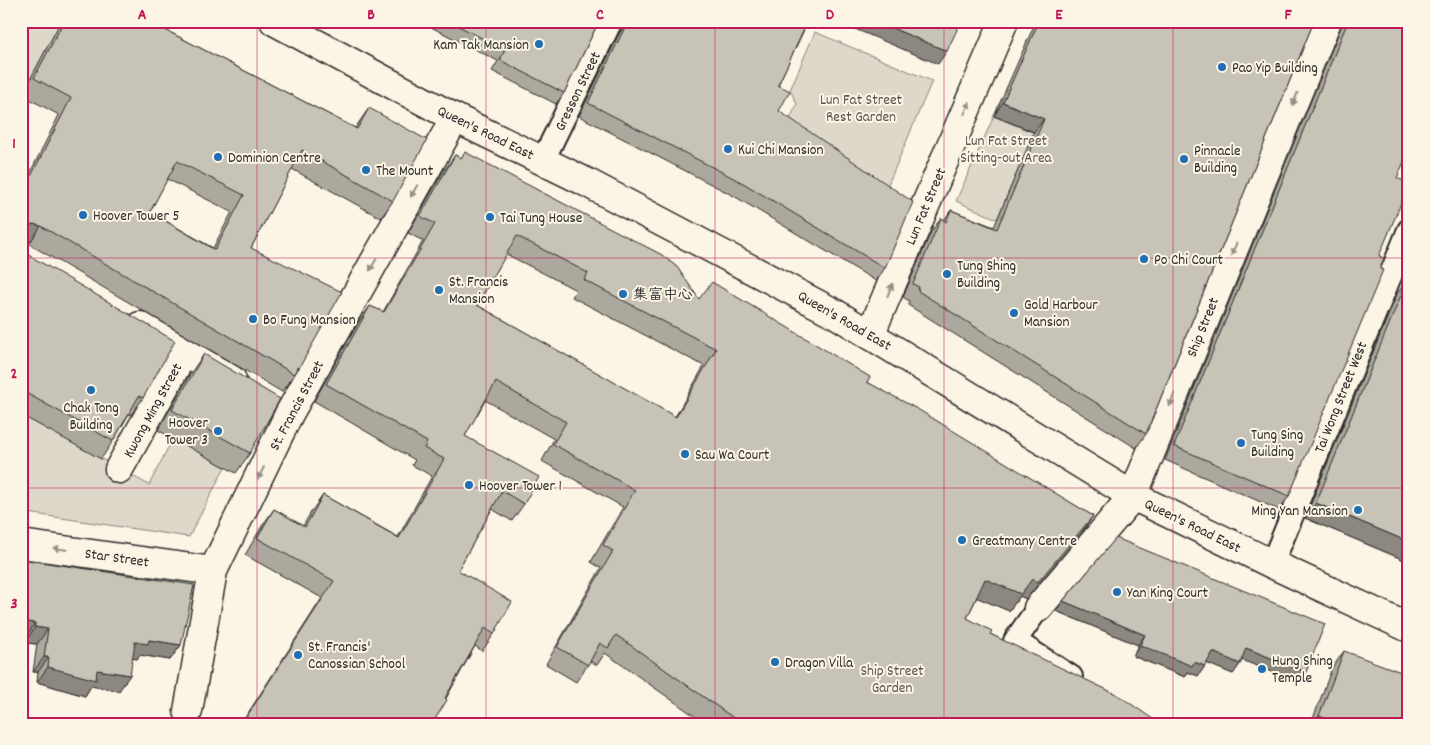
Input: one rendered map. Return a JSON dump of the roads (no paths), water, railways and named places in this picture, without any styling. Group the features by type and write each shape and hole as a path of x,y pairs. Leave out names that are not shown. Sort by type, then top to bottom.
{"street":[{"name":"Queen's Road East","path":"274,21 454,118 543,160 792,290 870,335 1133,496 1409,628"},
{"name":"Gresson Street","path":"543,160 610,21"},
{"name":"Lun Fat Street","path":"870,335 1004,21"},
{"name":"Ship Street","path":"1038,608 1133,496 1327,21"},
{"name":"St. Francis Street","path":"188,711 213,571 272,403 454,118"},
{"name":"Tai Wong Street West","path":"1272,564 1409,230"},
{"path":"116,312 272,403"},
{"name":"Kwong Ming Street","path":"119,468 184,352"},
{"name":"Star Street","path":"21,544 213,571"},
{"path":"1038,608 1015,641 1090,688"}],"place":[{"name":"Kam Tak Mansion","path":"539,44"},
{"name":"Pao Yip Building","path":"1222,67"},
{"name":"Kui Chi Mansion","path":"728,149"},
{"name":"Dominion Centre","path":"218,157"},
{"name":"Pinnacle Building","path":"1184,159"},
{"name":"The Mount","path":"366,170"},
{"name":"Hoover Tower 5","path":"83,215"},
{"name":"Tai Tung House","path":"490,217"},
{"name":"Po Chi Court","path":"1144,259"},
{"name":"Tung Shing Building","path":"947,274"},
{"name":"St. Francis Mansion","path":"439,290"},
{"name":"集富中心","path":"623,294"},
{"name":"Gold Harbour Mansion","path":"1014,313"},
{"name":"Bo Fung Mansion","path":"253,319"},
{"name":"Chak Tong Building","path":"91,390"},
{"name":"Hoover Tower 3","path":"218,431"},
{"name":"Tung Sing Building","path":"1241,443"},
{"name":"Sau Wa Court","path":"685,454"},
{"name":"Hoover Tower 1","path":"469,485"},
{"name":"Ming Yan Mansion","path":"1358,510"},
{"name":"Greatmany Centre","path":"962,540"},
{"name":"Yan King Court","path":"1117,592"},
{"name":"St. Francis' Canossian School","path":"298,655"},
{"name":"Dragon Villa","path":"775,662"},
{"name":"Hung Shing Temple","path":"1262,669"}],"park label":[{"name":"Lun Fat Street Rest Garden","path":"861,108"},
{"name":"Lun Fat Street Sitting-out Area","path":"1006,148"},
{"name":"Ship Street Garden","path":"892,678"}]}
